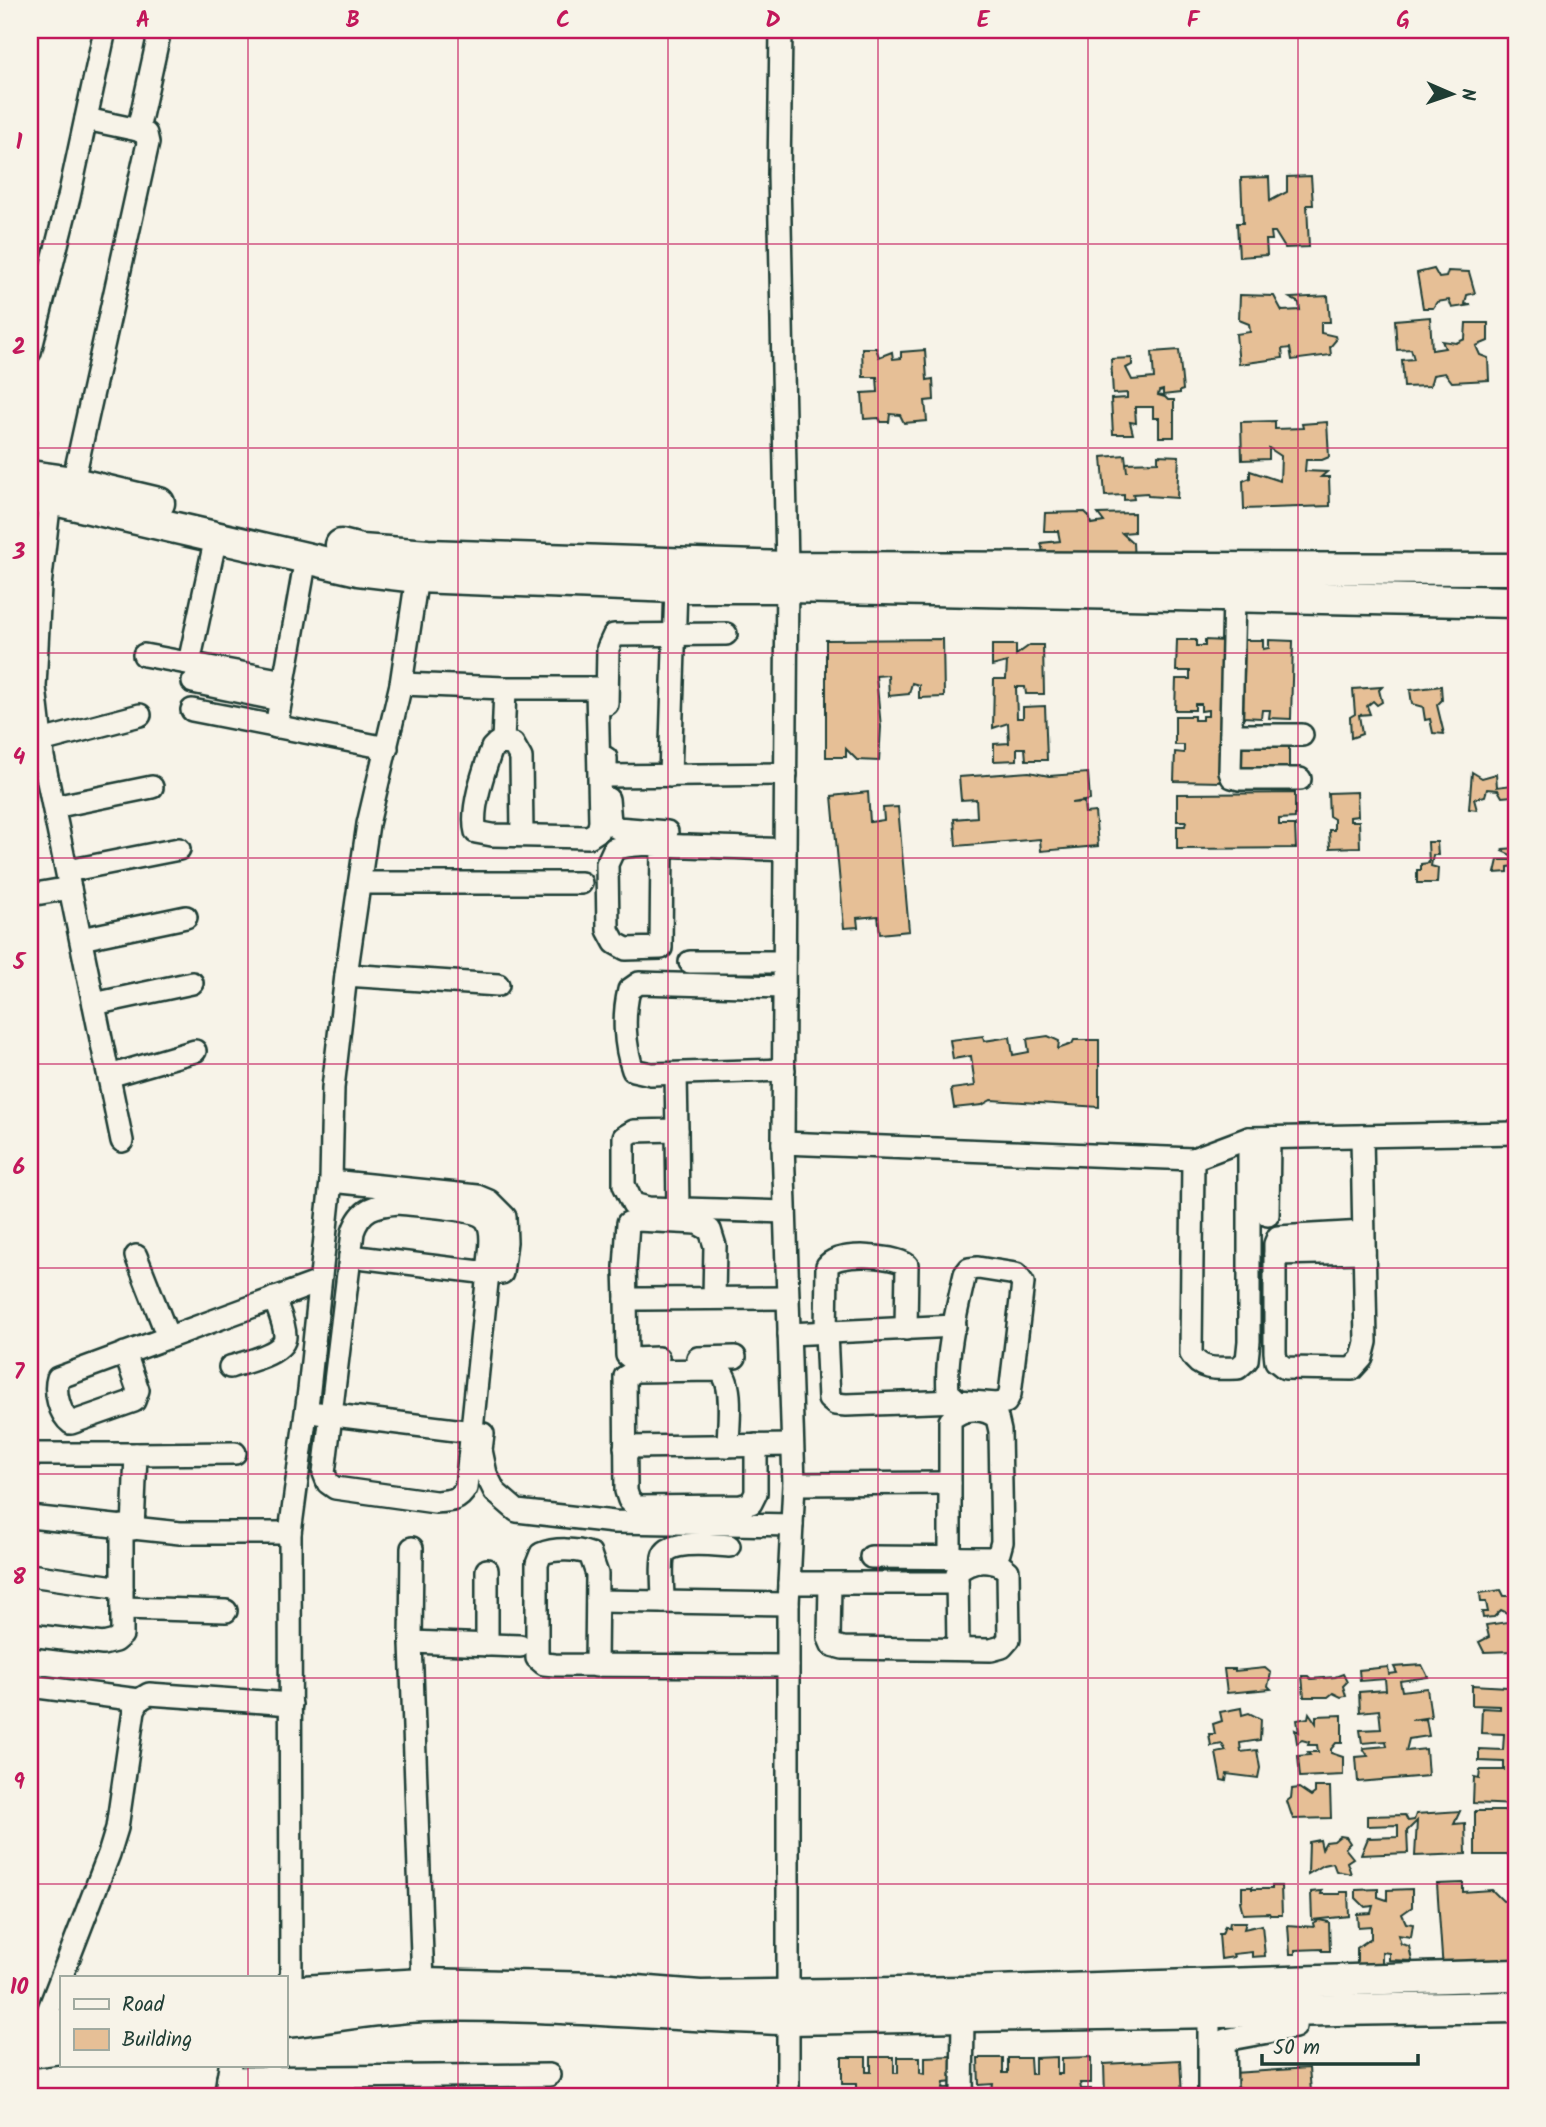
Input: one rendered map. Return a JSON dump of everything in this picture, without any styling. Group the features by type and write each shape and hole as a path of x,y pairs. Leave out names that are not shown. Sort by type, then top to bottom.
{"street":[{"path":"30,352 69,197 105,30"},
{"path":"138,130 160,30"},
{"path":"781,30 779,174 787,577 783,1143 794,1484 788,1666 788,2097"},
{"path":"86,119 138,130 146,134 148,143 51,493 40,586 35,687 41,741 122,1142"},
{"path":"30,476 51,493 216,537 358,570 422,566 787,577 1234,596 1516,602"},
{"path":"51,493 361,550 422,566 676,587 787,577 1516,569"},
{"path":"191,673 216,537"},
{"path":"276,727 306,558"},
{"path":"422,566 401,684 368,824 346,975 333,1088 331,1181 290,1533 288,1992 423,1984 598,1988 788,2006 963,2016 1516,2007"},
{"path":"670,776 676,587"},
{"path":"1234,596 1230,772 1232,777 1239,779 1300,779"},
{"path":"700,833 617,828 610,822 606,776 608,648 614,635 726,634"},
{"path":"522,834 521,758 513,744 497,743 492,748 484,771 474,824 476,832 492,835 589,837 598,831 597,640"},
{"path":"144,655 191,673 282,691"},
{"path":"401,684 597,688"},
{"path":"503,743 505,688"},
{"path":"192,710 387,748"},
{"path":"41,741 140,715"},
{"path":"1231,735 1302,735"},
{"path":"606,776 786,774"},
{"path":"54,807 152,787"},
{"path":"661,948 626,949 615,943 608,930 607,864 614,849 624,846 662,845 785,850"},
{"path":"662,845 662,974"},
{"path":"30,895 68,879 179,849"},
{"path":"361,883 581,883"},
{"path":"81,939 186,917"},
{"path":"690,962 784,962"},
{"path":"346,975 498,985"},
{"path":"94,1004 192,983"},
{"path":"784,987 639,983 629,990 626,1002 627,1052 633,1070 651,1074 784,1070"},
{"path":"109,1076 195,1052"},
{"path":"676,1074 678,1209"},
{"path":"677,1130 634,1131 624,1137 624,1185 633,1204 648,1208 785,1212"},
{"path":"783,1143 1194,1159 1259,1138 1516,1133"},
{"path":"1362,1136 1366,1342 1362,1358 1352,1369 1285,1368 1276,1361 1275,1254 1278,1237 1364,1242"},
{"path":"1194,1159 1191,1354 1196,1363 1204,1368 1238,1368 1247,1360 1249,1341 1259,1138"},
{"path":"1259,1138 1268,1214"},
{"path":"331,1181 477,1196 489,1201 505,1217 506,1242 481,1450 486,1474 495,1492 517,1511 614,1522 792,1525"},
{"path":"398,1203 472,1213 484,1217 490,1226 488,1273 466,1488 461,1497 452,1501 435,1502 347,1490 335,1488 328,1483 324,1473 350,1256 356,1221 365,1210 376,1205 398,1203"},
{"path":"714,1298 715,1246 710,1230 697,1223 637,1220 628,1223 627,1355 632,1359 735,1357"},
{"path":"136,1256 167,1337"},
{"path":"350,1256 488,1273"},
{"path":"906,1329 907,1265 900,1260 883,1257 842,1257 831,1261 827,1266 826,1333 829,1399 835,1404 846,1405 1006,1402 1010,1394 1023,1283 1016,1274 978,1268 969,1269 965,1273 947,1381 948,1392 958,1401"},
{"path":"125,1353 319,1282"},
{"path":"230,1367 279,1350 285,1340 285,1331 274,1298"},
{"path":"626,1298 788,1298"},
{"path":"789,1335 955,1326"},
{"path":"728,1446 729,1387 725,1375 719,1370 635,1371 625,1377 626,1491 629,1500 636,1507 741,1506 751,1503 756,1493 755,1445"},
{"path":"306,1411 472,1432"},
{"path":"871,1557 950,1558 992,1558 999,1553 1002,1542 1000,1431 998,1418 989,1412 962,1411 950,1421 950,1558"},
{"path":"625,1447 792,1445"},
{"path":"30,1454 235,1453"},
{"path":"30,1635 103,1644 115,1641 122,1635 122,1598 136,1454"},
{"path":"794,1484 950,1483"},
{"path":"30,1517 180,1533 290,1533"},
{"path":"663,1602 663,1555 667,1549 676,1545 729,1546"},
{"path":"412,1548 411,1642 423,1984"},
{"path":"596,1666 597,1574 590,1555 582,1551 548,1551 541,1554 537,1564 537,1658 544,1664 596,1666 788,1666"},
{"path":"830,1584 829,1637 832,1645 843,1648 991,1650 1002,1647 1009,1639 1010,1581 1008,1571 1000,1564 972,1562 957,1573 958,1649"},
{"path":"487,1570 487,1645"},
{"path":"30,1576 122,1598 226,1611"},
{"path":"597,1601 663,1602 789,1594 830,1584 957,1583"},
{"path":"411,1642 520,1646"},
{"path":"30,1686 139,1700"},
{"path":"66,1976 117,1828 134,1710 139,1700 149,1694 291,1704"},
{"path":"287,2022 422,2006 589,2009 692,2017 788,2006 964,1992 1516,1975"},
{"path":"45,2036 60,1993"},
{"path":"1217,2041 1295,2027 1296,2011"},
{"path":"1209,2012 1217,2041 1226,2097"},
{"path":"962,2097 963,2016"},
{"path":"1209,2097 1217,2041"},
{"path":"228,2080 549,2075"}],"building":[{"path":"1311,176 1313,205 1307,205 1309,247 1285,248 1275,232 1271,232 1272,240 1266,240 1267,255 1239,257 1237,223 1243,223 1241,178 1269,177 1270,201 1287,192 1287,177"},
{"path":"1434,269 1439,278 1446,277 1448,271 1469,272 1475,293 1467,295 1465,304 1471,305 1452,308 1449,300 1437,302 1433,308 1423,308 1417,273"},
{"path":"1240,295 1274,296 1282,311 1300,310 1299,303 1290,298 1328,296 1330,322 1321,322 1321,333 1335,336 1336,340 1330,347 1331,355 1292,360 1290,348 1282,349 1283,358 1239,364 1236,334 1250,332 1249,324 1239,320"},
{"path":"1430,317 1432,350 1445,348 1442,341 1456,343 1465,339 1466,323 1488,323 1488,341 1476,346 1480,355 1488,358 1489,380 1452,382 1445,373 1433,375 1430,386 1404,387 1402,360 1414,359 1411,349 1397,350 1395,320"},
{"path":"862,348 876,348 879,357 892,352 893,359 901,358 901,352 925,350 927,380 933,379 934,400 925,401 927,421 904,423 900,415 890,414 889,422 881,422 879,418 864,419 862,393 878,392 877,377 863,377"},
{"path":"1179,350 1183,390 1180,393 1163,395 1163,390 1159,391 1158,395 1174,400 1174,437 1159,437 1159,418 1153,418 1153,407 1135,407 1136,423 1130,422 1133,434 1113,434 1111,399 1127,398 1127,393 1113,394 1111,359 1132,358 1132,365 1126,368 1132,380 1154,378 1152,352"},
{"path":"1275,421 1275,429 1303,428 1302,424 1327,422 1329,457 1306,460 1305,471 1327,472 1321,477 1329,477 1330,506 1244,509 1243,481 1250,478 1250,471 1280,481 1281,456 1269,448 1269,459 1242,460 1241,422"},
{"path":"1125,455 1127,472 1126,463 1158,462 1158,455 1179,456 1177,498 1148,496 1147,493 1133,494 1134,499 1124,500 1124,495 1105,496 1102,457"},
{"path":"1085,512 1091,524 1104,522 1098,514 1134,513 1134,532 1122,533 1133,543 1134,562 1045,561 1041,543 1060,541 1058,531 1044,531 1045,513"},
{"path":"943,639 944,697 919,698 919,685 912,683 909,694 889,696 888,675 876,676 881,727 879,761 857,760 846,749 846,757 826,757 826,640"},
{"path":"1177,640 1196,640 1196,646 1205,646 1205,640 1225,641 1224,701 1220,701 1220,723 1223,723 1222,782 1174,781 1175,752 1184,753 1184,745 1175,745 1175,716 1194,716 1194,720 1202,720 1202,716 1208,716 1208,710 1201,711 1201,704 1195,704 1195,710 1175,710 1176,679 1190,679 1190,671 1176,671"},
{"path":"1245,640 1263,640 1263,649 1269,648 1269,640 1293,641 1291,719 1269,718 1270,710 1262,710 1261,718 1243,717"},
{"path":"992,645 1016,645 1016,655 1030,645 1043,645 1044,694 1026,694 1025,687 1016,687 1017,718 1023,718 1023,707 1045,706 1047,760 1026,760 1025,748 1017,748 1017,760 994,761 994,744 1009,743 1008,723 993,728 994,679 1006,679 1007,662 992,666"},
{"path":"1441,686 1442,700 1437,705 1444,734 1433,733 1430,719 1425,720 1423,707 1412,704 1410,690"},
{"path":"1382,687 1379,690 1382,702 1377,705 1373,701 1367,706 1370,714 1359,715 1362,734 1351,738 1350,717 1355,714 1353,689"},
{"path":"1240,743 1289,743 1289,768 1240,768"},
{"path":"1029,772 1049,776 1088,773 1090,800 1071,803 1084,802 1085,813 1095,812 1098,846 1041,851 1040,839 956,846 954,819 977,817 976,799 961,800 959,777"},
{"path":"1472,772 1482,778 1496,774 1497,787 1513,785 1512,775 1516,775 1516,811 1513,811 1512,796 1502,797 1498,790 1487,789 1485,796 1474,799 1477,810 1469,809"},
{"path":"868,792 870,822 884,820 883,808 898,807 909,931 880,934 878,916 857,918 858,927 844,928 832,796"},
{"path":"1357,792 1358,816 1350,817 1350,821 1359,821 1360,847 1330,848 1329,830 1334,830 1334,819 1329,816 1328,793"},
{"path":"1295,793 1295,818 1279,819 1279,825 1295,825 1296,848 1177,849 1177,826 1185,826 1186,821 1177,821 1177,794"},
{"path":"1428,842 1437,842 1438,855 1433,855 1431,866 1438,868 1437,883 1417,883 1417,870 1421,870 1421,864 1429,863"},
{"path":"1516,848 1516,866 1508,867 1508,872 1495,873 1498,860 1514,860 1513,856 1502,851 1503,849"},
{"path":"983,1036 984,1041 1010,1037 1013,1055 1029,1052 1027,1039 1048,1036 1059,1041 1058,1049 1072,1044 1074,1040 1099,1040 1099,1107 991,1100 982,1105 954,1108 951,1089 975,1086 971,1056 953,1059 950,1040"},
{"path":"1501,1590 1504,1596 1514,1596 1516,1591 1516,1646 1513,1651 1484,1652 1479,1642 1489,1637 1486,1625 1508,1622 1507,1613 1501,1610 1494,1617 1483,1618 1482,1612 1488,1612 1486,1602 1481,1602 1480,1593"},
{"path":"1422,1665 1428,1677 1400,1681 1402,1691 1427,1688 1431,1717 1411,1720 1426,1719 1429,1736 1409,1739 1406,1751 1426,1749 1428,1776 1358,1782 1356,1757 1368,1756 1363,1748 1387,1746 1386,1741 1362,1743 1360,1730 1381,1729 1379,1710 1360,1712 1359,1692 1386,1690 1385,1679 1360,1681 1359,1670 1388,1667 1389,1674 1397,1673 1394,1667"},
{"path":"1265,1668 1271,1673 1268,1686 1271,1689 1227,1693 1224,1669 1235,1671"},
{"path":"1343,1674 1347,1682 1343,1686 1346,1696 1333,1693 1328,1697 1304,1697 1302,1676 1311,1679"},
{"path":"1472,1685 1508,1687 1508,1693 1516,1697 1516,1805 1473,1803 1474,1777 1479,1778 1480,1770 1504,1770 1504,1762 1479,1761 1479,1749 1503,1750 1504,1734 1481,1733 1482,1708 1500,1709 1500,1706 1472,1705"},
{"path":"1241,1708 1242,1715 1249,1713 1261,1719 1260,1740 1240,1743 1241,1752 1257,1750 1260,1768 1258,1778 1227,1774 1226,1781 1221,1780 1216,1753 1226,1751 1222,1744 1211,1746 1209,1734 1215,1734 1213,1724 1222,1721 1220,1712"},
{"path":"1309,1713 1316,1723 1316,1716 1342,1715 1342,1743 1336,1743 1331,1753 1343,1757 1343,1775 1300,1777 1298,1756 1318,1752 1317,1745 1308,1745 1309,1742 1302,1740 1297,1743 1297,1720 1308,1718"},
{"path":"1315,1787 1330,1787 1331,1818 1293,1819 1287,1801 1291,1798 1292,1789 1299,1788 1311,1796 1315,1793"},
{"path":"1460,1811 1454,1824 1465,1823 1466,1854 1415,1856 1417,1821 1407,1831 1408,1853 1361,1855 1368,1838 1398,1837 1398,1825 1367,1826 1367,1816 1405,1815 1408,1821 1414,1820 1416,1814"},
{"path":"1475,1811 1516,1811 1516,1855 1475,1855"},
{"path":"1340,1836 1346,1837 1350,1843 1345,1848 1353,1858 1347,1862 1351,1874 1336,1871 1333,1863 1308,1874 1309,1842 1320,1840 1322,1849 1326,1842 1334,1841"},
{"path":"1463,1883 1463,1892 1492,1890 1503,1901 1516,1900 1516,1966 1443,1971 1437,1884"},
{"path":"1272,1886 1281,1886 1282,1915 1243,1914 1240,1901 1242,1887 1272,1889"},
{"path":"1378,1889 1378,1897 1387,1900 1387,1890 1412,1889 1412,1907 1402,1914 1406,1923 1413,1924 1411,1937 1398,1935 1401,1944 1409,1946 1412,1961 1389,1960 1389,1953 1382,1952 1382,1965 1357,1964 1357,1948 1371,1938 1371,1926 1358,1927 1357,1914 1371,1913 1373,1906 1365,1907 1356,1898 1356,1890"},
{"path":"1322,1891 1321,1894 1348,1892 1349,1916 1312,1920 1311,1892"},
{"path":"1319,1920 1329,1922 1330,1951 1295,1950 1295,1954 1290,1954 1288,1925 1314,1927 1313,1923"},
{"path":"1230,1922 1246,1922 1244,1929 1262,1925 1265,1956 1252,1957 1252,1952 1233,1954 1234,1957 1221,1959 1219,1934 1222,1934 1225,1926 1229,1928"},
{"path":"953,2056 954,2082 944,2083 943,2088 954,2088 954,2097 842,2097 842,2090 856,2090 856,2084 842,2084 842,2057 866,2057 866,2072 871,2072 871,2057 894,2057 894,2073 898,2073 898,2057 920,2057 920,2073 925,2074 925,2057"},
{"path":"1057,2057 1057,2074 1062,2074 1062,2058 1091,2057 1091,2083 1080,2083 1081,2089 1091,2089 1091,2097 979,2097 979,2091 992,2090 993,2084 979,2085 978,2058 1003,2058 1003,2073 1008,2073 1008,2058 1030,2058 1031,2074 1035,2074 1035,2058"},
{"path":"1180,2060 1182,2097 1105,2097 1104,2064"},
{"path":"1309,2068 1311,2091 1289,2093 1290,2097 1243,2097 1246,2090 1234,2085 1233,2073"}]}
